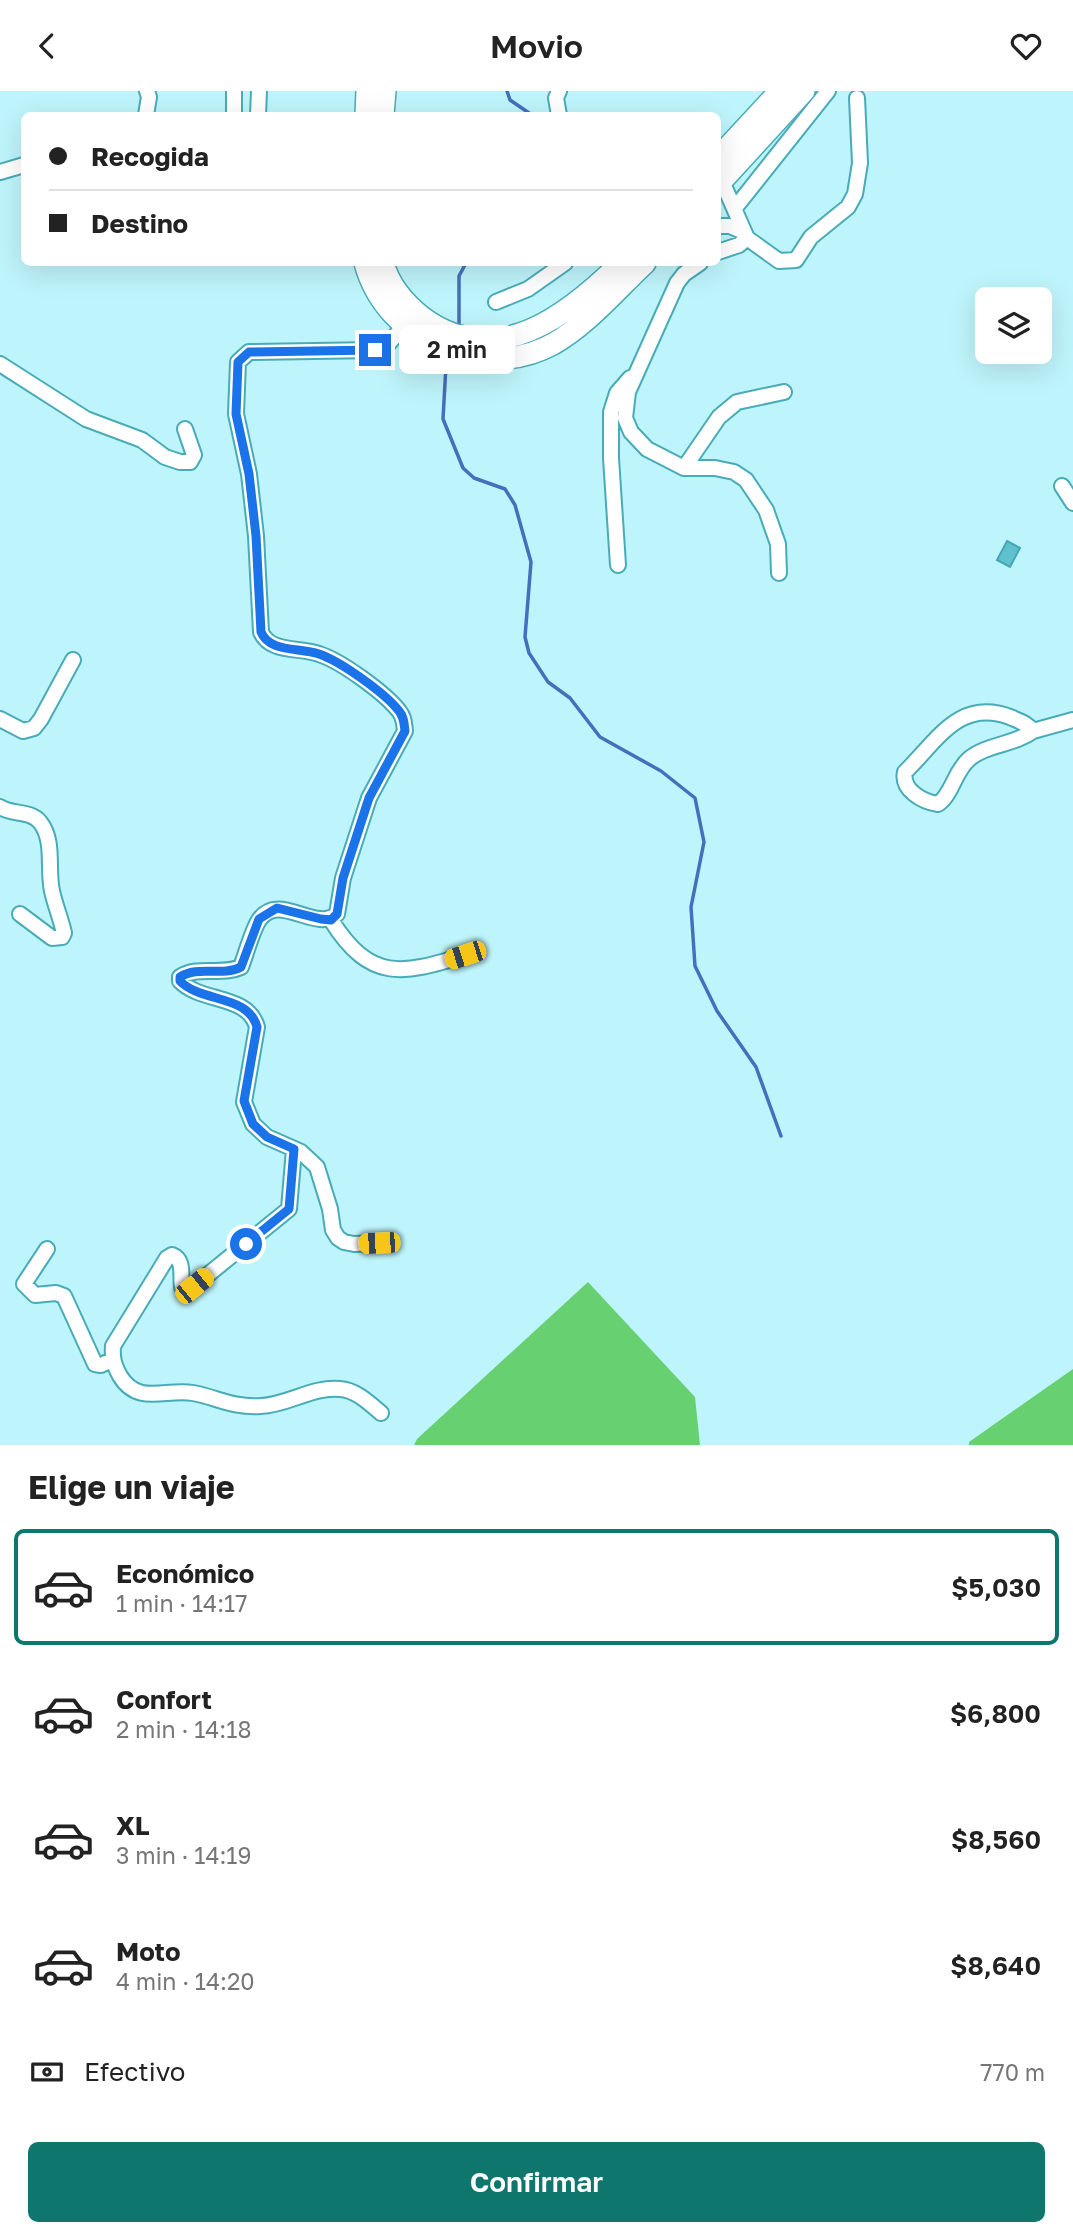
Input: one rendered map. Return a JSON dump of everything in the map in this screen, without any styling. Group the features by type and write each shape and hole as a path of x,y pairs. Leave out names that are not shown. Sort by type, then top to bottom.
{"highway":[{"path":"367,91 381,109"},
{"path":"721,155 780,91"},
{"path":"721,182 804,91"},
{"path":"366,266 381,298 404,325 437,347 470,357 501,359 531,353 572,332 642,266"},
{"path":"384,267 403,299 421,316 442,329 474,338 507,338 523,334 552,320 585,295 616,266"}],"street":[{"path":"146,112 149,97 147,91"},
{"path":"234,91 234,112"},
{"path":"258,112 259,91"},
{"path":"558,112 556,98 559,91"},
{"path":"735,208 828,91"},
{"path":"721,226 730,226 746,235 771,257 787,262 796,260 811,237 848,207 855,194 860,163 858,98"},
{"path":"0,172 21,166"},
{"path":"721,185 735,208 746,235"},
{"path":"721,251 739,245 746,235"},
{"path":"496,302 528,289 561,266"},
{"path":"696,266 677,283 628,392 625,418 631,432 647,449 684,468 715,468 734,473 746,480 766,510 778,544 779,573"},
{"path":"331,920 337,914 343,878 369,798 405,731 404,719 398,709 351,670 319,654 271,645 264,640 261,632 256,536 249,474 236,414 238,362 249,352 375,350 389,343 404,325"},
{"path":"618,565 611,458 611,412 617,393 644,360"},
{"path":"0,364 86,419 142,440 165,457 180,462 190,462 194,455 185,429"},
{"path":"684,468 719,417 737,402 784,391"},
{"path":"1062,486 1073,503"},
{"path":"0,719 23,731 33,728 41,719 73,660"},
{"path":"1033,731 1027,725 999,713 976,712 965,715 955,721 909,767 905,772 905,785 933,804 938,804 967,760 982,751 1033,731 1073,720"},
{"path":"0,807 39,820 50,840 48,870 64,933 62,937 52,938 20,914"},
{"path":"331,920 277,908 259,919 241,967 232,972 187,972 180,977 180,981 198,994 221,998 249,1012 255,1018 257,1027 244,1101 253,1124 267,1137 308,1156 317,1167 330,1209 333,1230 338,1238 354,1244 379,1243"},
{"path":"331,920 344,941 355,952 395,971 426,967 465,955"},
{"path":"294,1149 289,1209 194,1286 186,1289 182,1287 177,1257 172,1255 167,1258 113,1346 112,1360 127,1387 143,1394 192,1393 236,1406 264,1406 317,1391 340,1389 355,1393 381,1413"},
{"path":"47,1249 24,1284 36,1295 56,1293 64,1296 95,1364 101,1365 112,1360"}],"green space":[{"path":"588,1282 695,1397 700,1445 414,1445 417,1439"},
{"path":"1073,1369 1073,1445 969,1445 969,1442"}],"building":[{"path":"1007,541 1020,548 1010,567 997,560"}],"waterway":[{"path":"507,91 510,100 528,112"},
{"path":"459,328 459,276 464,266"},
{"path":"446,365 443,419 463,468 474,478 505,489 515,505 531,562 525,637 529,653 548,682 570,698 600,737 661,771 695,798 704,842 691,907 695,966 717,1011 756,1067 781,1136"}],"route":[{"path":"246,1244 289,1209 294,1149 267,1137 253,1124 244,1101 257,1027 255,1018 249,1012 221,998 198,994 184,985 180,977 187,972 232,972 241,967 259,919 277,908 321,919 331,920 337,914 343,878 369,798 405,731 404,719 398,709 351,670 319,654 271,645 264,640 261,632 256,536 249,474 236,414 238,362 249,352 375,350"}]}
